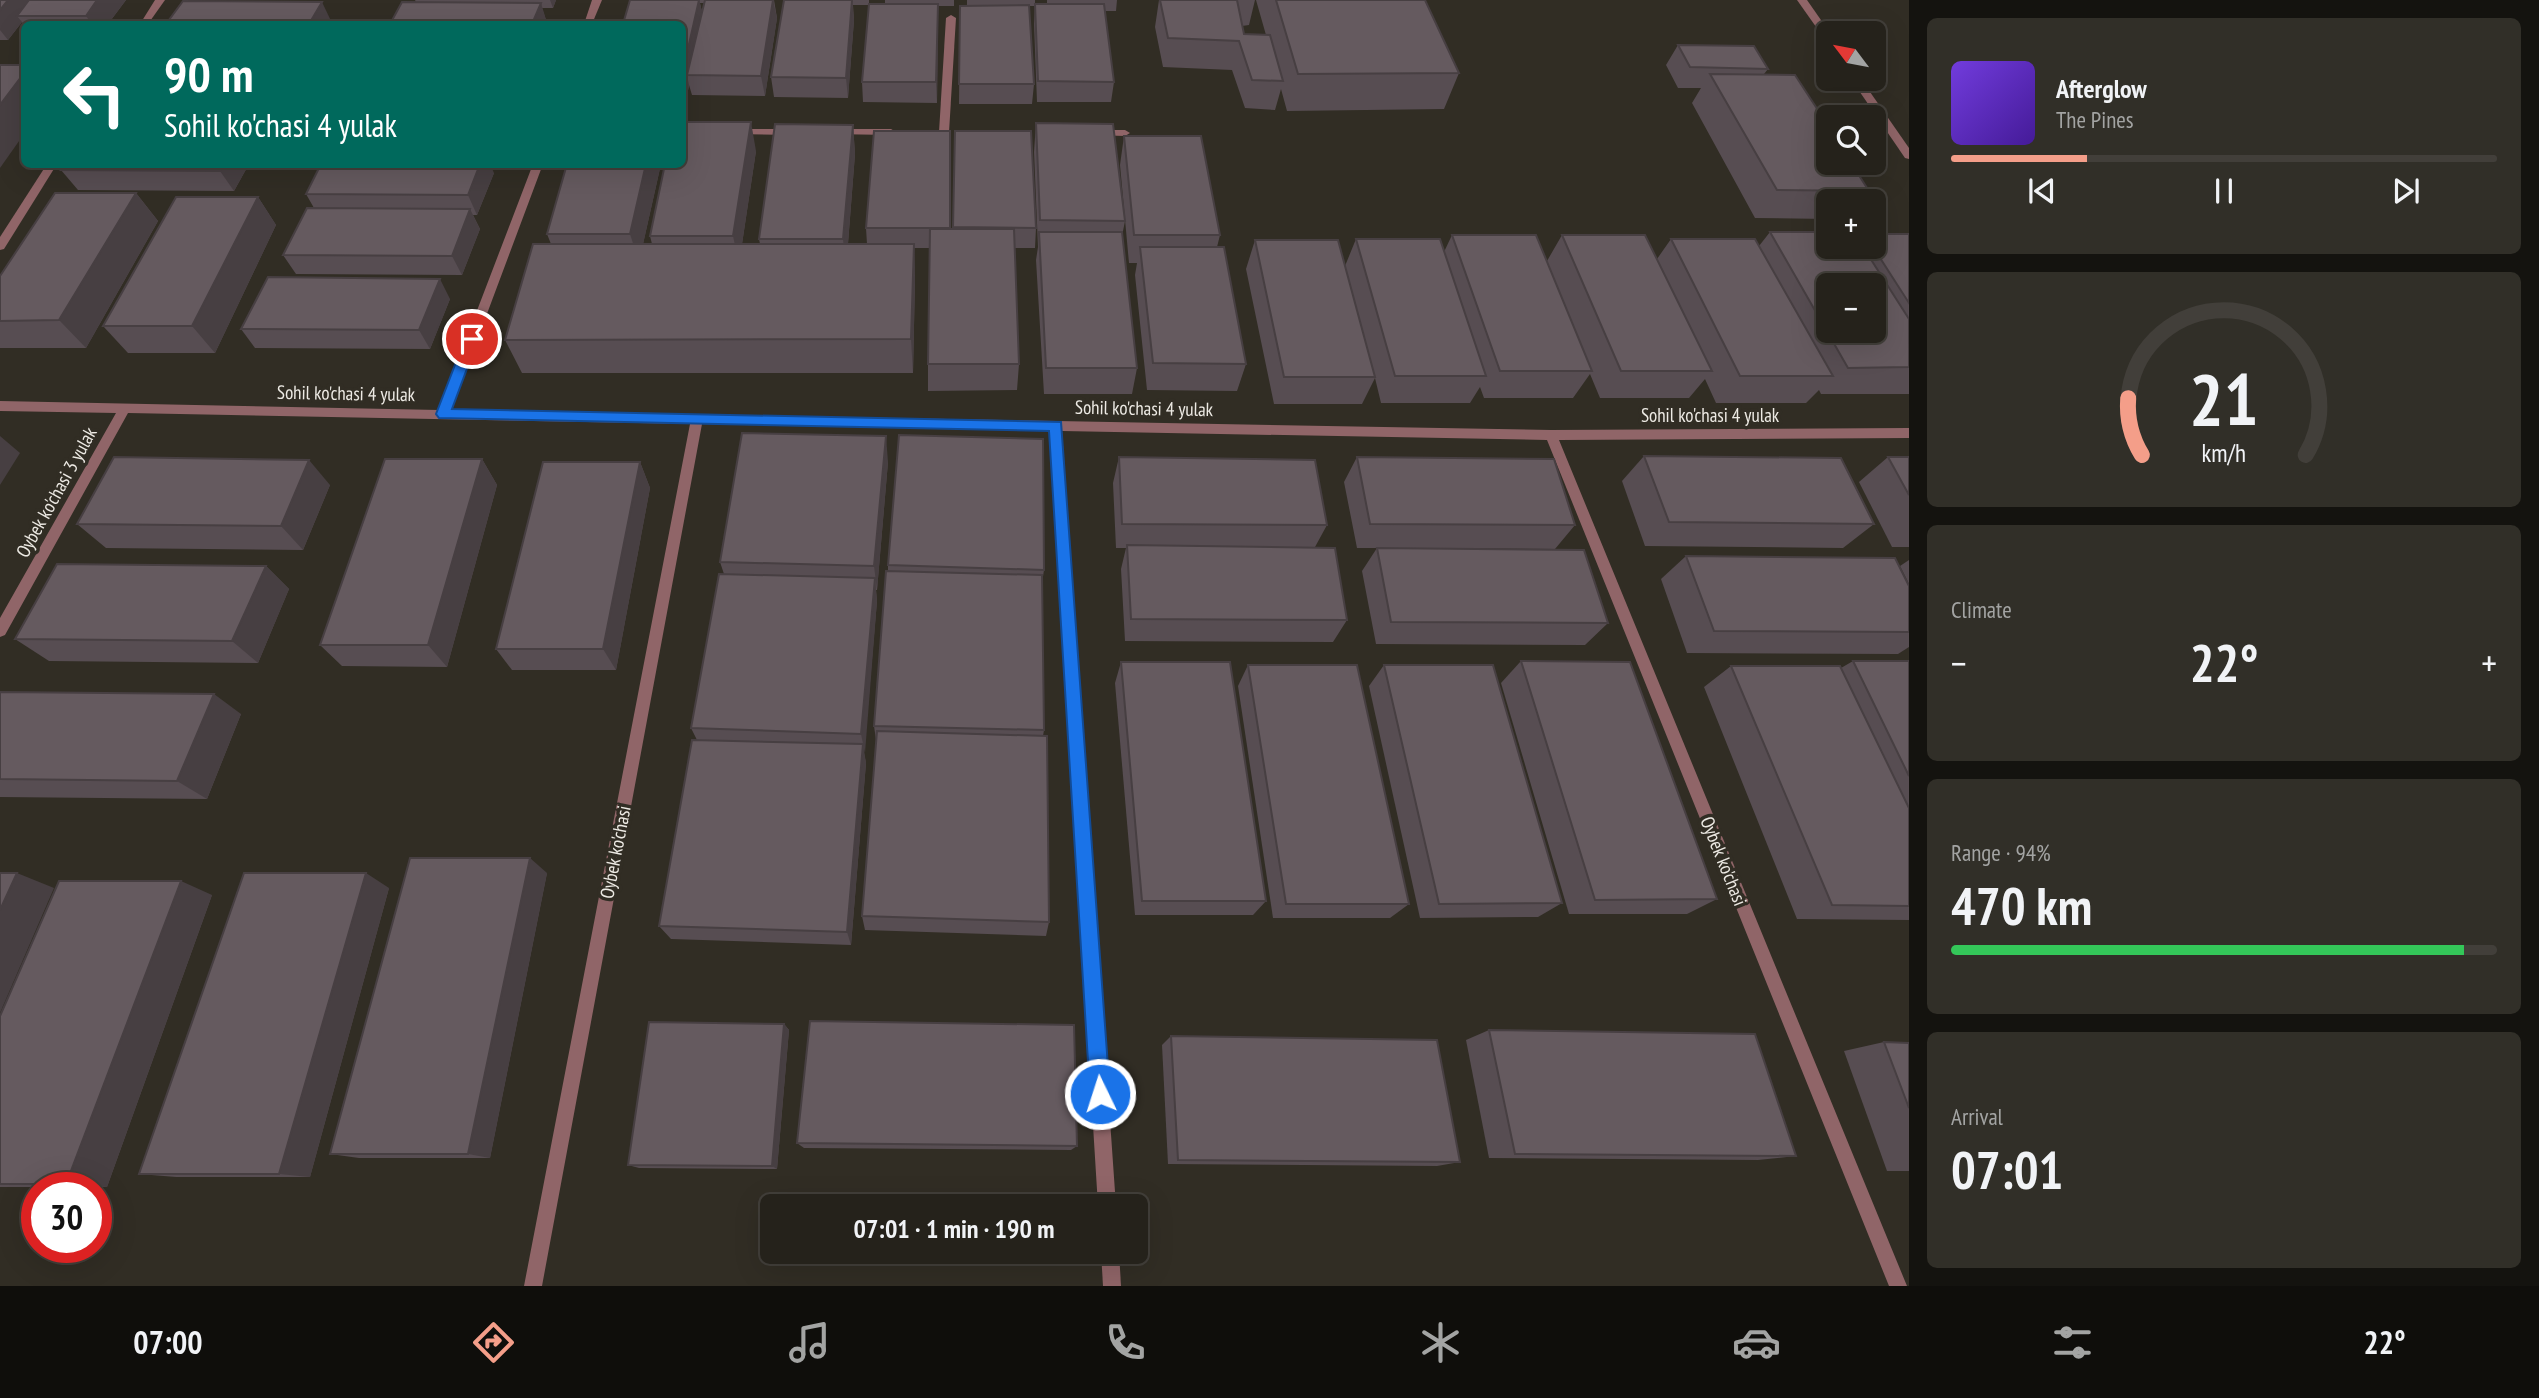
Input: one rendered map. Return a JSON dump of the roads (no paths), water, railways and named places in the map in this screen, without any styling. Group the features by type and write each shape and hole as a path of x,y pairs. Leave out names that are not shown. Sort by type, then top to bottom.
{"street":[{"path":"146,21 160,0"},
{"path":"589,21 597,0"},
{"path":"1802,0 1817,21"},
{"path":"944,132 951,18"},
{"path":"1864,91 1909,156"},
{"path":"724,132 806,132"},
{"path":"820,132 903,132"},
{"path":"930,132 958,132"},
{"path":"1083,133 1125,133"},
{"path":"0,246 49,168"},
{"path":"443,414 536,168"},
{"name":"Sohil ko'chasi 4 yulak","path":"0,406 1550,435 1909,433"},
{"name":"Oybek ko'chasi 3 yulak","path":"0,631 125,408"},
{"name":"Oybek ko'chasi","path":"533,1286 697,419"},
{"path":"1056,426 1106,1194"},
{"name":"Oybek ko'chasi","path":"1550,435 1898,1286"},
{"path":"1111,1264 1112,1286"}]}
